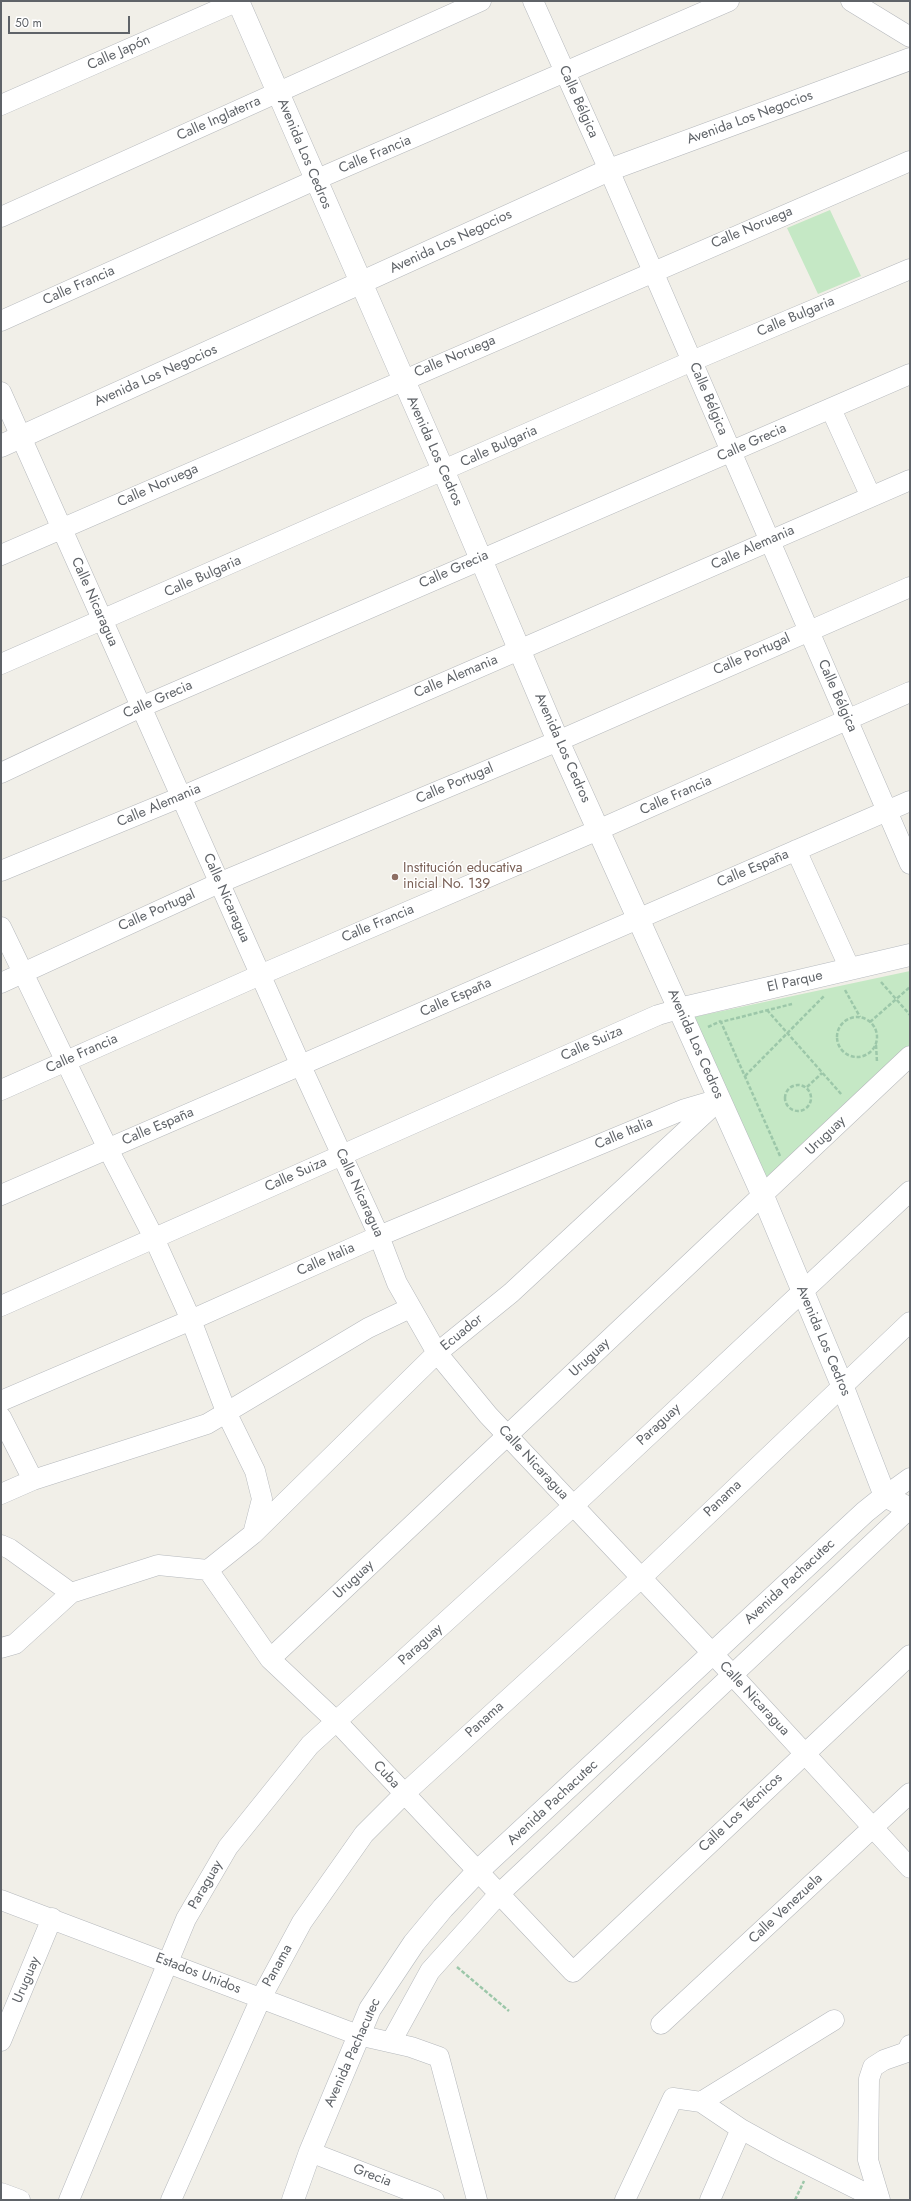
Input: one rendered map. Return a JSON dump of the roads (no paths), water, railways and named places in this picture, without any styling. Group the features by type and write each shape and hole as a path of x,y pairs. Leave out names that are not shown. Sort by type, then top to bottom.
{"street":[{"name":"Avenida Los Cedros","path":"238,1 360,284 444,472 558,741 763,1196 842,1385 885,1496"},
{"name":"Calle Japón","path":"1,105 238,1"},
{"name":"Calle Inglaterra","path":"1,217 481,1"},
{"name":"Calle Bélgica","path":"533,1 609,170 910,864"},
{"name":"Calle Francia","path":"1,321 315,180 729,1"},
{"path":"851,1 910,37"},
{"name":"Avenida Los Negocios","path":"11,441 609,170 910,59"},
{"name":"Calle Noruega","path":"1,555 653,271 910,161"},
{"name":"Calle Bulgaria","path":"1,664 444,472 692,362 910,269"},
{"name":"Calle Grecia","path":"1,772 141,707 480,559 731,453 910,374"},
{"name":"Calle Nicaragua","path":"1,392 11,441 61,528 301,1066 379,1236 397,1283 437,1353 507,1435 714,1655 910,1868"},
{"path":"831,409 871,497"},
{"name":"Calle Alemania","path":"1,871 181,797 910,480"},
{"name":"Calle Portugal","path":"1,983 219,883 558,741 808,630 910,587"},
{"name":"Calle Francia","path":"1,1090 260,974 598,830 910,692"},
{"name":"Calle España","path":"1,1195 910,801"},
{"path":"796,850 845,983"},
{"path":"1,927 108,1149 154,1238 191,1320 227,1414 255,1471 262,1499 253,1534"},
{"name":"El Parque","path":"679,1009 845,983 910,955"},
{"name":"Calle Suiza","path":"1,1306 658,1015 679,1009"},
{"name":"Uruguay","path":"270,1659 910,1056"},
{"name":"Calle Italia","path":"1,1401 191,1320 379,1236 686,1109 720,1099"},
{"name":"Ecuador","path":"208,1570 253,1534 437,1353 512,1293 720,1099"},
{"name":"Paraguay","path":"70,2200 186,1919 228,1847 310,1745 573,1506 910,1191"},
{"path":"1,1494 33,1480 207,1424 227,1414 368,1328 410,1308"},
{"name":"Panama","path":"171,2200 261,1998 302,1922 364,1834 404,1794 641,1578 842,1385 910,1322"},
{"path":"1,1417 33,1480"},
{"name":"Avenida Pachacutec","path":"293,2200 310,2152 370,2009 414,1943 478,1872 714,1655 865,1512 910,1478"},
{"path":"885,1496 910,1509"},
{"name":"Avenida Pachacutec","path":"391,2042 430,1971 499,1894 910,1509"},
{"path":"1,1546 10,1549 72,1593"},
{"path":"1,1648 15,1644 72,1593 158,1565 208,1570"},
{"name":"Cuba","path":"208,1570 270,1659 336,1722 573,1972"},
{"name":"Calle Los Técnicos","path":"573,1972 910,1655"},
{"name":"Calle Venezuela","path":"661,2024 910,1793"},
{"name":"Estados Unidos","path":"1,1900 52,1918 358,2035 391,2042 439,2057 477,2200"},
{"name":"Uruguay","path":"1,2041 52,1918"},
{"path":"701,2102 834,2020"},
{"path":"875,2199 868,2160 869,2079 873,2067 884,2060 909,2049"},
{"path":"625,2200 673,2098 701,2102 741,2130 875,2199"},
{"path":"710,2200 741,2130"},
{"name":"Grecia","path":"310,2152 434,2200"},
{"path":"1,2192 20,2200"}],"place":[{"name":"Institución educativa inicial No. 139","path":"395,877"}]}
